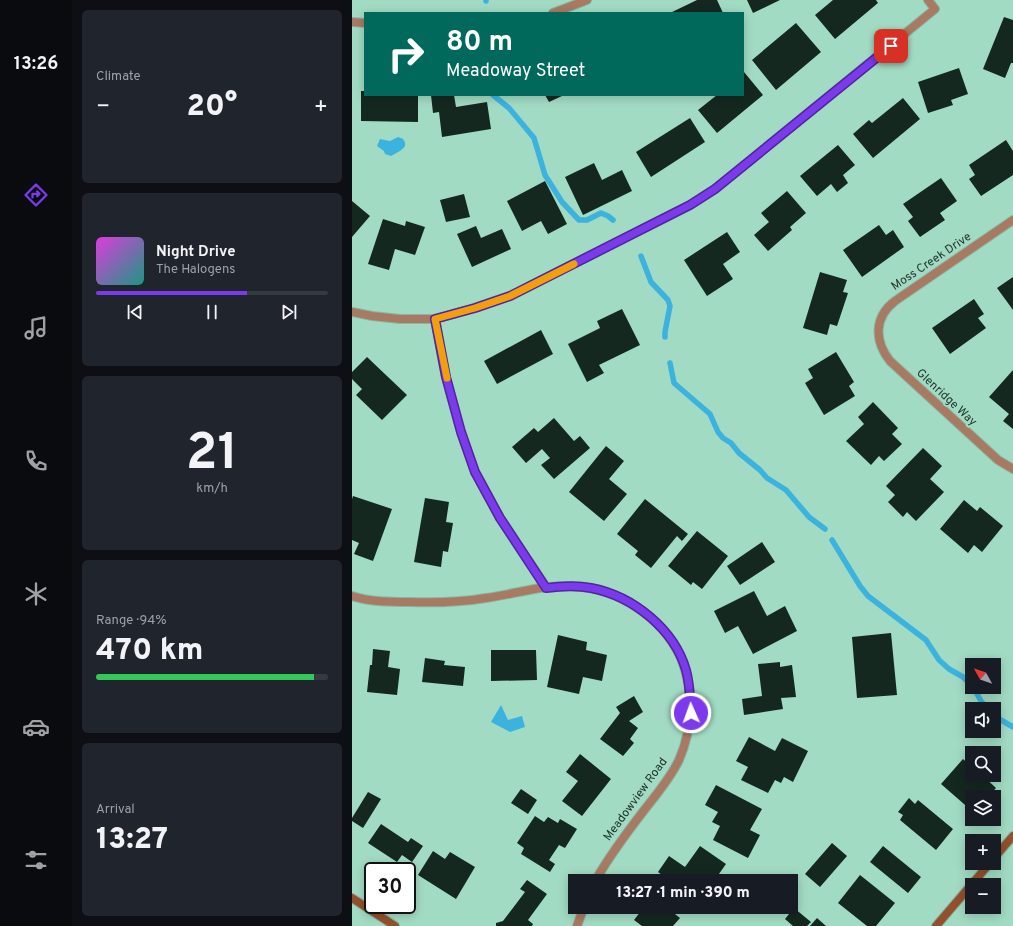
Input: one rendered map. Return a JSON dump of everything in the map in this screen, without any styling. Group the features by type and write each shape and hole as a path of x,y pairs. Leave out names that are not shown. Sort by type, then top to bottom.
{"street":[{"path":"556,12 587,0"},
{"path":"352,312 400,319 435,319 475,308 510,296 690,205 715,189 936,9 928,0"},
{"path":"352,22 364,23"},
{"name":"Moss Creek Drive","path":"879,333 881,318 889,305 1013,220"},
{"path":"435,319 446,377 461,432 475,472 500,518 546,588"},
{"name":"Glenridge Way","path":"879,333 882,348 890,360 998,460 1013,468"},
{"name":"Meadowview Road","path":"352,596 363,600 388,602 440,603 485,598 546,588 572,586 591,588 614,594 641,610 660,626 676,647 686,670 690,694 691,713 687,737 679,760 667,780 607,859 599,874"},
{"path":"1001,850 1013,836"},
{"path":"936,926 984,870"},
{"path":"352,898 395,926"},
{"path":"577,926 581,914"}],"water":[{"path":"398,137 404,140 405,146 401,151 391,156 385,154 384,151 377,146 380,139 390,141"},
{"path":"501,705 508,720 522,716 525,727 510,732 491,722"}],"building":[{"path":"697,0 717,0 723,12 672,12"},
{"path":"747,0 780,0 753,13"},
{"path":"833,0 876,0 878,3 835,39 815,15"},
{"path":"1004,17 1013,20 1013,63 1011,63 1005,78 983,69"},
{"path":"796,23 821,52 776,90 752,60"},
{"path":"959,68 968,94 951,100 953,105 928,113 918,82"},
{"path":"744,72 763,95 717,133 698,110 716,96 744,96"},
{"path":"361,91 364,91 364,96 418,96 418,122 361,121"},
{"path":"431,96 454,96 456,107 487,102 491,129 442,137 439,112 433,113"},
{"path":"546,96 562,96 549,102"},
{"path":"903,98 920,119 873,158 853,134 869,120 872,123"},
{"path":"690,118 705,142 651,177 636,152"},
{"path":"1006,140 1013,151 1013,175 981,196 969,179 975,175 969,165"},
{"path":"838,145 855,165 843,175 848,183 837,192 831,184 817,196 800,176"},
{"path":"594,163 602,180 622,170 632,191 583,215 565,177"},
{"path":"941,178 957,201 940,213 945,220 920,237 908,221 913,217 903,204"},
{"path":"545,181 567,224 548,234 541,221 522,231 507,201"},
{"path":"787,191 806,213 790,227 792,230 768,251 754,235 769,222 761,213"},
{"path":"464,194 470,217 446,222 440,200"},
{"path":"352,201 370,216 352,237"},
{"path":"383,219 405,226 406,221 425,227 415,255 395,249 389,270 368,264"},
{"path":"879,225 886,235 893,230 904,247 862,277 843,250"},
{"path":"476,226 481,238 502,229 511,249 472,267 457,234"},
{"path":"727,232 740,252 723,264 733,279 707,296 684,260"},
{"path":"820,272 847,280 843,292 848,293 837,326 830,324 827,335 803,328"},
{"path":"1013,277 1013,310 997,288"},
{"path":"974,299 984,314 978,318 986,328 950,354 932,328"},
{"path":"622,309 640,345 599,365 604,373 587,382 568,344 600,328 597,321"},
{"path":"541,330 553,354 497,384 484,361"},
{"path":"836,352 854,382 849,386 855,396 824,415 805,383 813,378 808,369"},
{"path":"367,357 407,395 382,420 356,395 362,389 352,379 352,372"},
{"path":"1013,370 1013,429 1003,421 1009,414 989,397"},
{"path":"873,402 898,428 892,434 902,444 884,461 879,456 871,465 846,441 864,424 858,417"},
{"path":"554,418 574,441 580,436 590,448 554,479 541,465 550,458 542,449 526,463 512,447 534,428 538,432"},
{"path":"606,446 624,461 609,479 627,494 604,521 569,492"},
{"path":"923,448 942,466 930,479 944,492 916,521 907,512 903,517 888,502 895,495 886,486"},
{"path":"353,496 392,509 373,561 354,554 359,543 352,540"},
{"path":"425,498 449,502 446,522 453,523 448,552 443,551 441,567 414,562"},
{"path":"645,499 688,534 682,541 677,536 651,568 635,555 638,551 617,534"},
{"path":"964,500 977,511 980,507 1003,526 982,552 974,545 968,553 940,529"},
{"path":"697,531 728,556 702,589 693,582 691,585 668,566"},
{"path":"762,542 775,562 740,585 727,566"},
{"path":"754,591 767,616 785,606 797,631 753,654 738,626 725,633 714,611"},
{"path":"891,633 897,695 857,698 852,637"},
{"path":"558,635 587,642 586,650 607,655 602,681 583,677 579,694 547,687"},
{"path":"373,649 390,651 388,667 400,669 397,695 367,692 370,665 372,665"},
{"path":"491,650 536,650 537,680 491,681"},
{"path":"425,658 445,661 444,665 465,667 463,686 422,682"},
{"path":"780,662 780,667 792,665 796,697 781,698 783,709 744,715 742,699 762,696 758,664"},
{"path":"634,696 643,712 629,721 638,728 630,739 634,743 623,756 600,739 620,713 616,707"},
{"path":"749,737 775,751 782,738 808,751 793,782 784,777 781,783 775,780 768,793 741,780 748,767 736,761"},
{"path":"580,754 611,779 582,816 562,801 578,781 566,772"},
{"path":"963,759 965,761 965,782 990,782 996,788 994,790 965,790 965,805 941,784"},
{"path":"716,785 762,809 750,830 760,835 748,858 713,840 720,826 712,822 718,812 705,805"},
{"path":"521,789 537,800 528,814 511,803"},
{"path":"368,792 381,799 363,828 352,821 352,818"},
{"path":"909,798 915,804 918,800 953,829 936,850 900,820 903,815 898,812"},
{"path":"535,816 544,822 548,817 558,823 560,819 577,829 565,848 559,845 549,860 555,864 550,872 521,854 524,848 517,843"},
{"path":"381,824 408,842 411,838 423,846 412,862 402,855 397,862 368,843"},
{"path":"832,843 847,856 820,887 805,874"},
{"path":"700,846 726,864 719,874 661,874 658,872 669,856 685,867"},
{"path":"883,846 921,877 908,893 870,862"},
{"path":"433,851 445,859 450,852 475,867 456,899 418,875"},
{"path":"860,875 895,903 876,926 867,926 838,903"},
{"path":"527,880 547,894 528,920 533,924 532,926 496,926 496,923 503,921 525,892 520,889"},
{"path":"798,911 811,922 807,926 793,926 785,919 789,914 798,914"},
{"path":"639,914 675,914 680,918 673,926 642,926 634,920"},
{"path":"817,918 826,926 810,926"}],"waterway":[{"path":"494,96 509,108 534,138 545,175 562,202 579,220 587,220 601,213 613,220"},
{"path":"641,256 651,282 668,300 670,306 665,337"},
{"path":"670,363 674,383 710,414 718,432 723,438 731,443 739,453 760,470 767,478 786,490 809,517 825,529"},
{"path":"832,540 860,586 868,596 926,640 939,660 949,669 965,679"},
{"path":"977,694 982,702"},
{"path":"1001,720 1013,727"}],"slow traffic":[{"path":"447,378 435,319 475,308 510,296 574,264"}],"route":[{"path":"691,713 690,694 686,670 676,647 660,626 641,610 614,594 591,588 572,586 546,588 500,518 475,472 461,432 446,377 435,319 475,308 510,296 690,205 715,189 891,46"}]}
